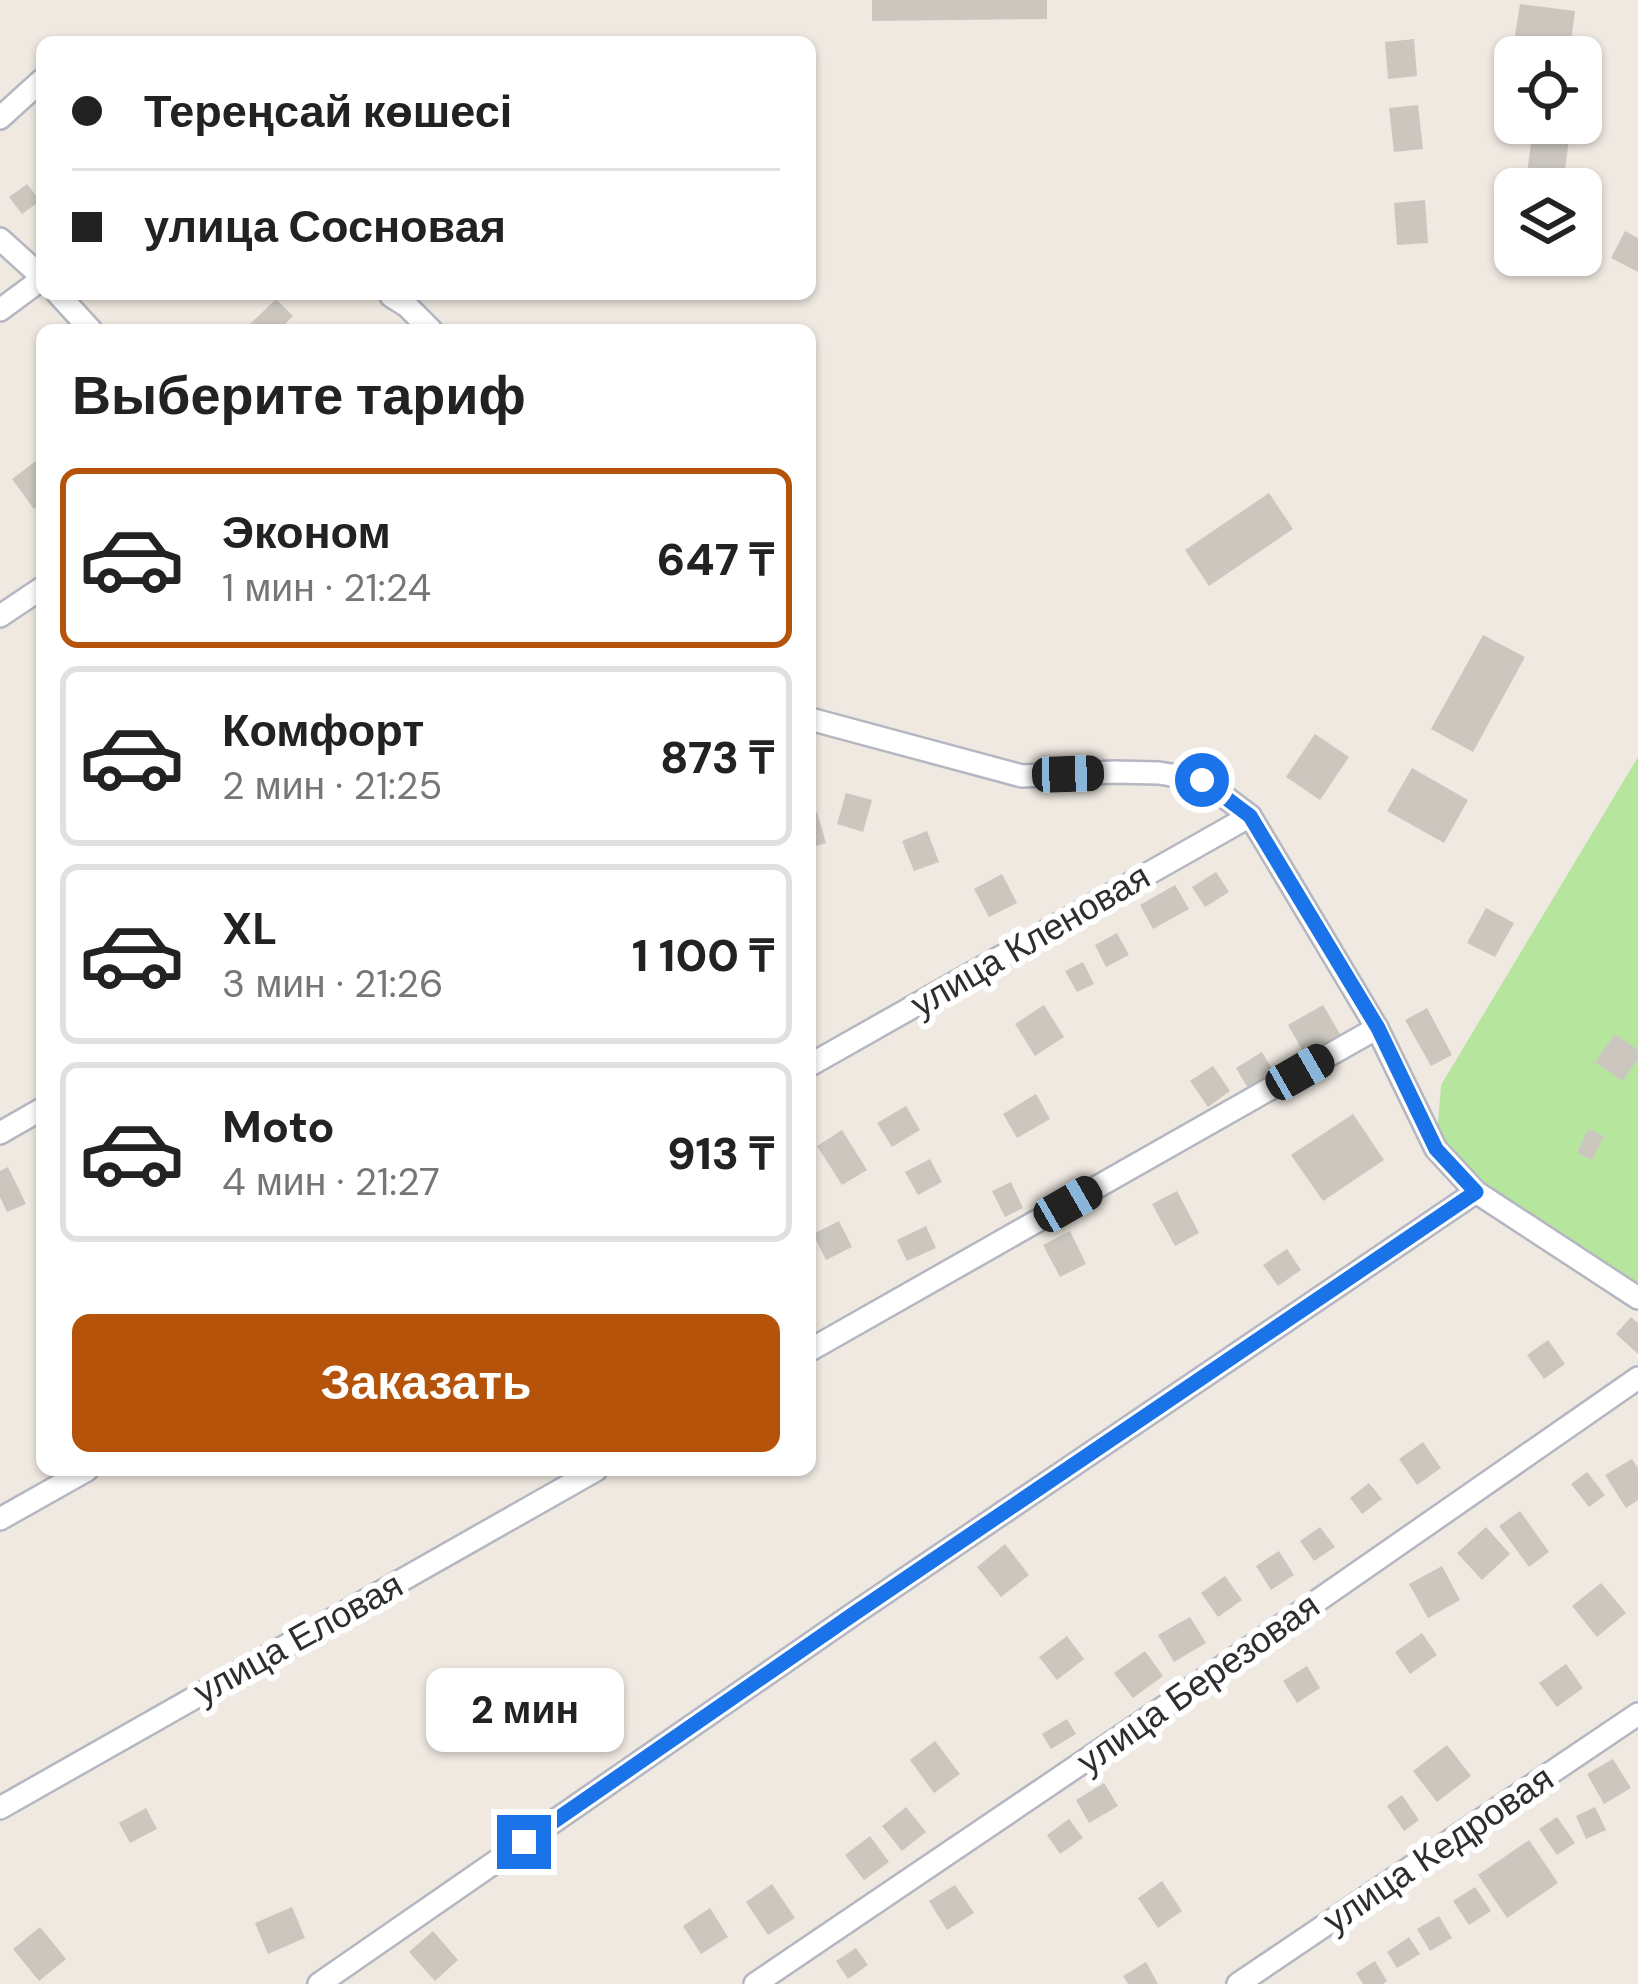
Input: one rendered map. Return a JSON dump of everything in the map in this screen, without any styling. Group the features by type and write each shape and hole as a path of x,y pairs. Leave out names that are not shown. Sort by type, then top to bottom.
{"street":[{"path":"0,118 36,85"},
{"path":"0,239 36,272"},
{"path":"0,310 36,283"},
{"path":"64,300 86,324"},
{"path":"397,300 425,324"},
{"path":"0,616 36,592"},
{"path":"816,720 1022,776 1137,773 1202,780 1250,816 1378,1028 1436,1149 1476,1192 1638,1298"},
{"name":"улица Кленовая","path":"816,1062 1250,816"},
{"path":"816,1347 1378,1028"},
{"path":"0,1133 36,1112"},
{"path":"320,1984 855,1613 1476,1192"},
{"name":"улица Березовая","path":"755,1984 1638,1378"},
{"path":"0,1519 76,1476"},
{"name":"улица Еловая","path":"0,1808 585,1476"},
{"name":"улица Кедровая","path":"1238,1984 1638,1714"}],"green space":[{"path":"1638,757 1638,1298 1476,1192 1436,1149 1441,1085"}],"building":[{"path":"872,0 1047,0 1047,19 872,21"},
{"path":"1520,4 1575,11 1572,36 1515,36"},
{"path":"1414,39 1417,76 1388,79 1385,42"},
{"path":"1418,105 1423,149 1394,152 1389,108"},
{"path":"1531,144 1568,144 1565,168 1528,168"},
{"path":"27,184 36,204 22,214 9,197"},
{"path":"1425,200 1428,243 1397,245 1394,203"},
{"path":"1625,231 1638,238 1638,272 1611,258"},
{"path":"275,300 293,316 285,324 250,324"},
{"path":"36,461 36,508 34,509 12,479"},
{"path":"1269,493 1293,529 1209,586 1185,550"},
{"path":"1483,635 1525,657 1473,752 1431,729"},
{"path":"1315,734 1349,757 1320,800 1286,777"},
{"path":"1412,768 1468,800 1444,843 1387,811"},
{"path":"846,793 872,800 863,832 837,824"},
{"path":"816,812 826,843 816,846"},
{"path":"927,831 939,862 914,871 902,841"},
{"path":"1216,872 1229,892 1205,907 1192,887"},
{"path":"1002,874 1017,903 989,917 974,889"},
{"path":"1175,885 1189,909 1153,929 1140,905"},
{"path":"1486,908 1514,923 1495,957 1467,943"},
{"path":"1117,933 1129,955 1106,967 1095,945"},
{"path":"1083,962 1094,984 1077,992 1065,971"},
{"path":"1044,1005 1064,1037 1035,1056 1015,1024"},
{"path":"1323,1005 1340,1034 1305,1055 1288,1025"},
{"path":"1427,1008 1452,1055 1431,1066 1405,1020"},
{"path":"1615,1034 1638,1050 1638,1059 1622,1081 1595,1062"},
{"path":"1262,1052 1275,1074 1249,1090 1236,1068"},
{"path":"1213,1066 1230,1091 1208,1107 1190,1081"},
{"path":"1036,1094 1050,1119 1017,1138 1003,1114"},
{"path":"906,1106 920,1130 892,1147 877,1123"},
{"path":"1353,1114 1384,1160 1323,1201 1291,1155"},
{"path":"1588,1129 1604,1136 1592,1160 1577,1153"},
{"path":"842,1130 867,1170 842,1185 817,1146"},
{"path":"930,1159 942,1182 918,1195 905,1172"},
{"path":"8,1167 26,1204 7,1212 0,1197 0,1171"},
{"path":"1011,1182 1023,1208 1005,1217 992,1191"},
{"path":"1177,1191 1199,1233 1175,1246 1152,1204"},
{"path":"839,1221 852,1247 826,1260 816,1232"},
{"path":"926,1226 936,1248 907,1261 897,1240"},
{"path":"1070,1231 1086,1264 1060,1277 1043,1245"},
{"path":"1287,1249 1301,1270 1278,1286 1263,1265"},
{"path":"1631,1317 1638,1323 1638,1354 1616,1334"},
{"path":"1548,1340 1565,1364 1544,1379 1527,1355"},
{"path":"1423,1442 1441,1468 1417,1485 1399,1459"},
{"path":"1632,1459 1638,1468 1638,1500 1626,1508 1605,1475"},
{"path":"1587,1472 1605,1495 1589,1507 1571,1484"},
{"path":"1369,1483 1382,1499 1362,1514 1350,1498"},
{"path":"1520,1511 1549,1552 1529,1567 1499,1526"},
{"path":"1320,1527 1335,1547 1314,1561 1300,1541"},
{"path":"1486,1527 1510,1554 1482,1580 1457,1553"},
{"path":"1005,1544 1029,1575 1001,1597 977,1567"},
{"path":"1279,1551 1294,1575 1271,1590 1256,1566"},
{"path":"1442,1566 1460,1600 1428,1618 1409,1584"},
{"path":"1225,1576 1242,1600 1218,1617 1201,1593"},
{"path":"1601,1583 1626,1613 1597,1637 1572,1606"},
{"path":"1190,1617 1206,1643 1174,1662 1158,1635"},
{"path":"1422,1633 1437,1655 1410,1674 1395,1652"},
{"path":"1067,1636 1084,1659 1057,1680 1039,1657"},
{"path":"1145,1651 1163,1676 1133,1698 1114,1673"},
{"path":"1566,1664 1583,1688 1557,1707 1539,1683"},
{"path":"1307,1666 1320,1688 1297,1703 1283,1681"},
{"path":"1067,1719 1076,1734 1051,1749 1042,1734"},
{"path":"935,1741 960,1774 934,1793 910,1760"},
{"path":"1447,1745 1471,1776 1437,1802 1413,1771"},
{"path":"1613,1759 1631,1788 1604,1804 1587,1774"},
{"path":"1104,1783 1118,1806 1089,1823 1076,1800"},
{"path":"1402,1795 1419,1820 1404,1831 1387,1806"},
{"path":"906,1807 926,1832 902,1851 882,1826"},
{"path":"1595,1807 1606,1830 1586,1839 1576,1816"},
{"path":"146,1808 157,1829 130,1843 119,1823"},
{"path":"1557,1817 1575,1843 1557,1855 1539,1829"},
{"path":"1069,1819 1083,1838 1060,1854 1047,1835"},
{"path":"870,1836 889,1862 864,1880 845,1855"},
{"path":"1529,1840 1558,1883 1507,1918 1478,1875"},
{"path":"1162,1881 1182,1911 1158,1928 1138,1898"},
{"path":"772,1884 795,1918 768,1935 746,1902"},
{"path":"955,1885 974,1913 947,1930 929,1901"},
{"path":"1475,1887 1491,1911 1469,1925 1453,1901"},
{"path":"292,1907 305,1938 268,1954 255,1923"},
{"path":"710,1908 728,1937 701,1954 683,1926"},
{"path":"1439,1916 1452,1938 1430,1951 1417,1929"},
{"path":"40,1927 66,1959 39,1981 13,1949"},
{"path":"433,1931 458,1960 435,1981 409,1952"},
{"path":"1409,1937 1420,1954 1397,1968 1387,1952"},
{"path":"856,1948 868,1965 848,1979 836,1961"},
{"path":"1375,1961 1387,1981 1363,1984 1356,1973"},
{"path":"1146,1962 1158,1984 1128,1984 1123,1976"}],"route":[{"path":"524,1842 1476,1192 1436,1149 1378,1028 1250,816 1202,780"}]}
